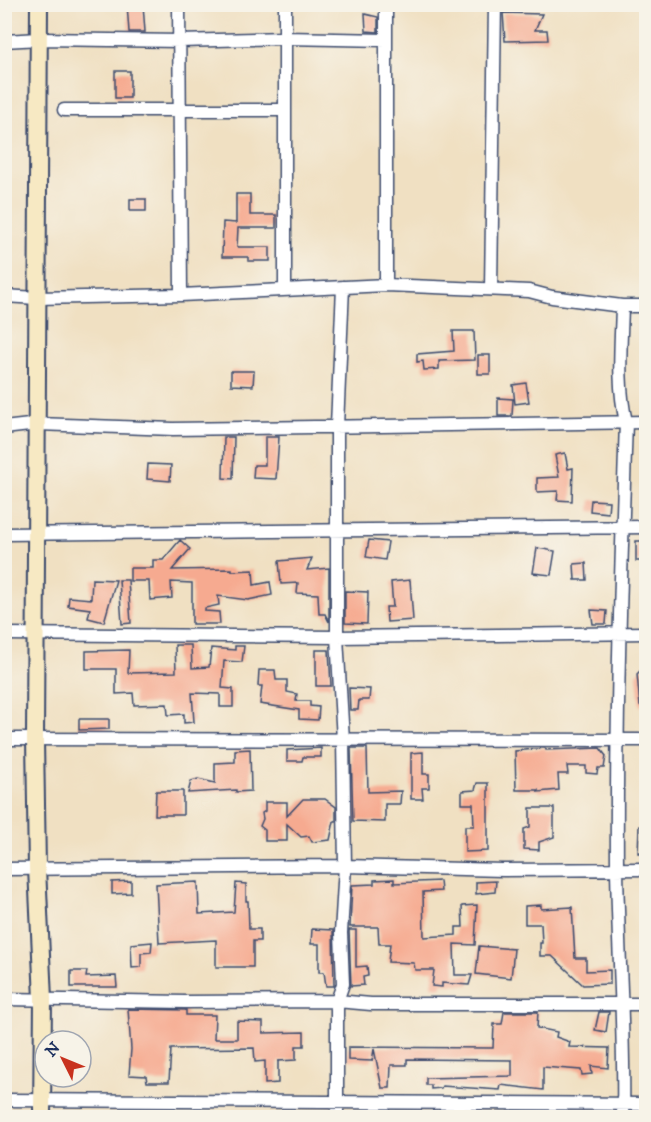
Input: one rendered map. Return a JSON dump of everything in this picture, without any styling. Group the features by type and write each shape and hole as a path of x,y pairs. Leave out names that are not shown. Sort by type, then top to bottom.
{"street":[{"path":"39,4 35,738 37,868 43,999 42,1118"},
{"path":"179,4 181,295"},
{"path":"285,4 285,289"},
{"path":"386,4 386,285"},
{"path":"491,289 495,4"},
{"path":"4,41 40,39 180,41 285,38 386,40"},
{"path":"64,110 285,110"},
{"path":"4,296 37,298 181,295 386,285 529,291 552,297 622,306 646,306"},
{"path":"337,1118 338,1001 343,984 341,933 345,866 343,740 337,637 337,426 343,287"},
{"path":"622,306 619,375 621,401 626,422 619,633 617,868 623,1005 623,1118"},
{"path":"4,428 38,424 173,429 646,422"},
{"path":"4,534 646,527"},
{"path":"4,634 337,637 646,633"},
{"path":"4,739 646,740"},
{"path":"4,869 345,866 503,870 646,869"},
{"path":"4,999 185,1002 338,1001 371,1004 646,1004"},
{"path":"4,1100 646,1104"}],"building":[{"path":"127,4 143,4 145,32 129,32"},
{"path":"503,13 542,14 535,30 547,30 548,40 505,41"},
{"path":"365,14 378,17 378,32 366,31"},
{"path":"115,71 130,71 130,98 115,98"},
{"path":"236,194 250,194 250,215 276,215 276,228 238,228 237,247 270,247 270,261 248,261 248,257 222,257 223,222 236,223"},
{"path":"130,199 146,199 146,211 130,211"},
{"path":"453,331 474,331 475,360 439,361 439,369 424,370 423,361 417,362 417,354 454,351"},
{"path":"478,355 490,355 490,374 478,374"},
{"path":"231,371 254,371 253,386 231,385"},
{"path":"526,383 529,402 515,404 513,385"},
{"path":"498,398 513,399 512,416 498,416"},
{"path":"224,437 234,437 233,479 223,478"},
{"path":"265,437 279,437 276,479 253,478 254,465 265,465"},
{"path":"565,453 568,469 573,468 572,501 557,500 558,491 537,492 537,478 559,477 555,455"},
{"path":"148,464 171,465 170,481 147,479"},
{"path":"591,500 609,501 608,513 590,511"},
{"path":"180,540 190,549 172,570 253,570 254,585 270,582 272,595 248,600 218,596 219,605 205,608 205,611 219,612 220,624 192,624 192,583 171,582 172,598 150,600 149,581 130,581 130,568 153,568 153,560 163,560"},
{"path":"369,540 388,542 385,560 366,557"},
{"path":"636,541 646,541 646,561 636,561"},
{"path":"537,548 555,551 551,575 533,573"},
{"path":"312,558 307,570 329,568 329,622 325,614 319,614 318,594 297,593 298,583 281,584 279,561"},
{"path":"586,563 587,580 575,580 574,564"},
{"path":"92,579 116,580 104,622 88,618 90,609 68,606 69,597 91,599"},
{"path":"119,580 128,580 131,623 122,624"},
{"path":"410,580 413,620 387,622 386,607 393,607 391,582"},
{"path":"345,591 368,592 367,624 345,623"},
{"path":"591,610 607,611 606,624 593,624"},
{"path":"175,645 191,645 192,668 209,667 211,648 235,650 235,646 244,646 242,662 224,661 222,688 233,689 233,707 220,707 220,694 192,693 194,722 184,723 184,714 168,715 167,704 134,705 133,693 116,694 116,669 86,669 86,651 129,650 128,673 176,672"},
{"path":"316,650 329,650 331,686 316,686"},
{"path":"646,665 646,705 640,706 637,674"},
{"path":"259,670 275,670 276,680 287,680 287,692 297,694 296,701 310,701 310,706 319,707 318,720 299,719 299,710 260,704 262,686 258,686"},
{"path":"349,688 370,689 369,700 359,700 358,710 350,710"},
{"path":"79,719 109,719 109,729 79,730"},
{"path":"321,748 321,757 303,757 302,761 287,761 287,750"},
{"path":"351,748 367,748 368,792 401,791 400,804 385,804 385,822 353,821"},
{"path":"545,748 546,750 600,748 606,756 604,768 598,768 597,774 586,773 586,766 567,766 568,774 558,774 559,790 538,792 538,790 516,790 515,751"},
{"path":"250,749 251,791 188,793 191,781 198,779 215,783 215,763 235,762 235,750"},
{"path":"423,752 423,774 429,774 429,788 422,788 423,799 411,799 411,753"},
{"path":"477,783 488,783 488,851 465,852 465,826 474,826 473,804 462,804 462,791 475,790"},
{"path":"156,791 183,791 183,815 155,815"},
{"path":"303,799 325,799 336,807 336,821 334,821 330,840 312,842 309,836 301,837 287,824 287,841 265,841 265,830 260,826 263,819 262,813 265,811 265,802 287,802 287,816"},
{"path":"530,808 554,808 554,837 539,842 539,850 524,849 524,829 530,827"},
{"path":"639,826 646,826 646,853 638,853"},
{"path":"394,879 394,883 440,881 441,891 423,892 424,937 456,935 456,927 463,927 462,906 477,905 475,945 454,944 455,975 472,975 469,985 442,983 442,987 432,986 434,970 415,970 414,963 388,962 390,944 379,944 378,927 350,927 352,885 374,884 374,880"},
{"path":"131,881 131,893 112,894 112,882"},
{"path":"496,881 495,892 476,894 476,882"},
{"path":"198,882 199,914 234,912 236,883 246,884 249,929 260,929 260,941 253,941 253,967 216,967 216,940 159,943 156,884"},
{"path":"541,905 541,909 572,907 575,958 586,958 586,971 610,970 610,984 583,985 552,956 540,956 541,924 525,924 525,906"},
{"path":"312,929 333,930 334,986 326,986 324,972 319,972 319,944 311,944"},
{"path":"349,930 356,930 356,967 367,966 368,976 363,977 364,985 351,986"},
{"path":"152,942 151,952 141,953 141,967 132,968 131,944"},
{"path":"479,946 514,949 511,978 476,974"},
{"path":"71,971 87,971 86,977 116,976 117,987 71,987"},
{"path":"128,1009 186,1010 186,1015 215,1015 214,1039 237,1039 237,1021 263,1022 263,1033 304,1032 304,1046 296,1046 296,1060 278,1061 278,1083 265,1084 265,1061 255,1062 254,1048 171,1049 169,1082 147,1082 146,1076 129,1075 131,1049"},
{"path":"504,1012 538,1012 537,1028 557,1032 556,1037 570,1042 569,1047 609,1048 608,1068 591,1066 592,1074 582,1075 581,1070 543,1067 543,1090 501,1085 500,1090 442,1086 431,1089 431,1085 426,1085 426,1078 512,1076 512,1060 407,1059 407,1065 391,1065 390,1088 382,1088 374,1049 372,1061 348,1060 348,1047 493,1048 494,1024 502,1024"},
{"path":"599,1012 609,1012 606,1032 595,1030"}]}
